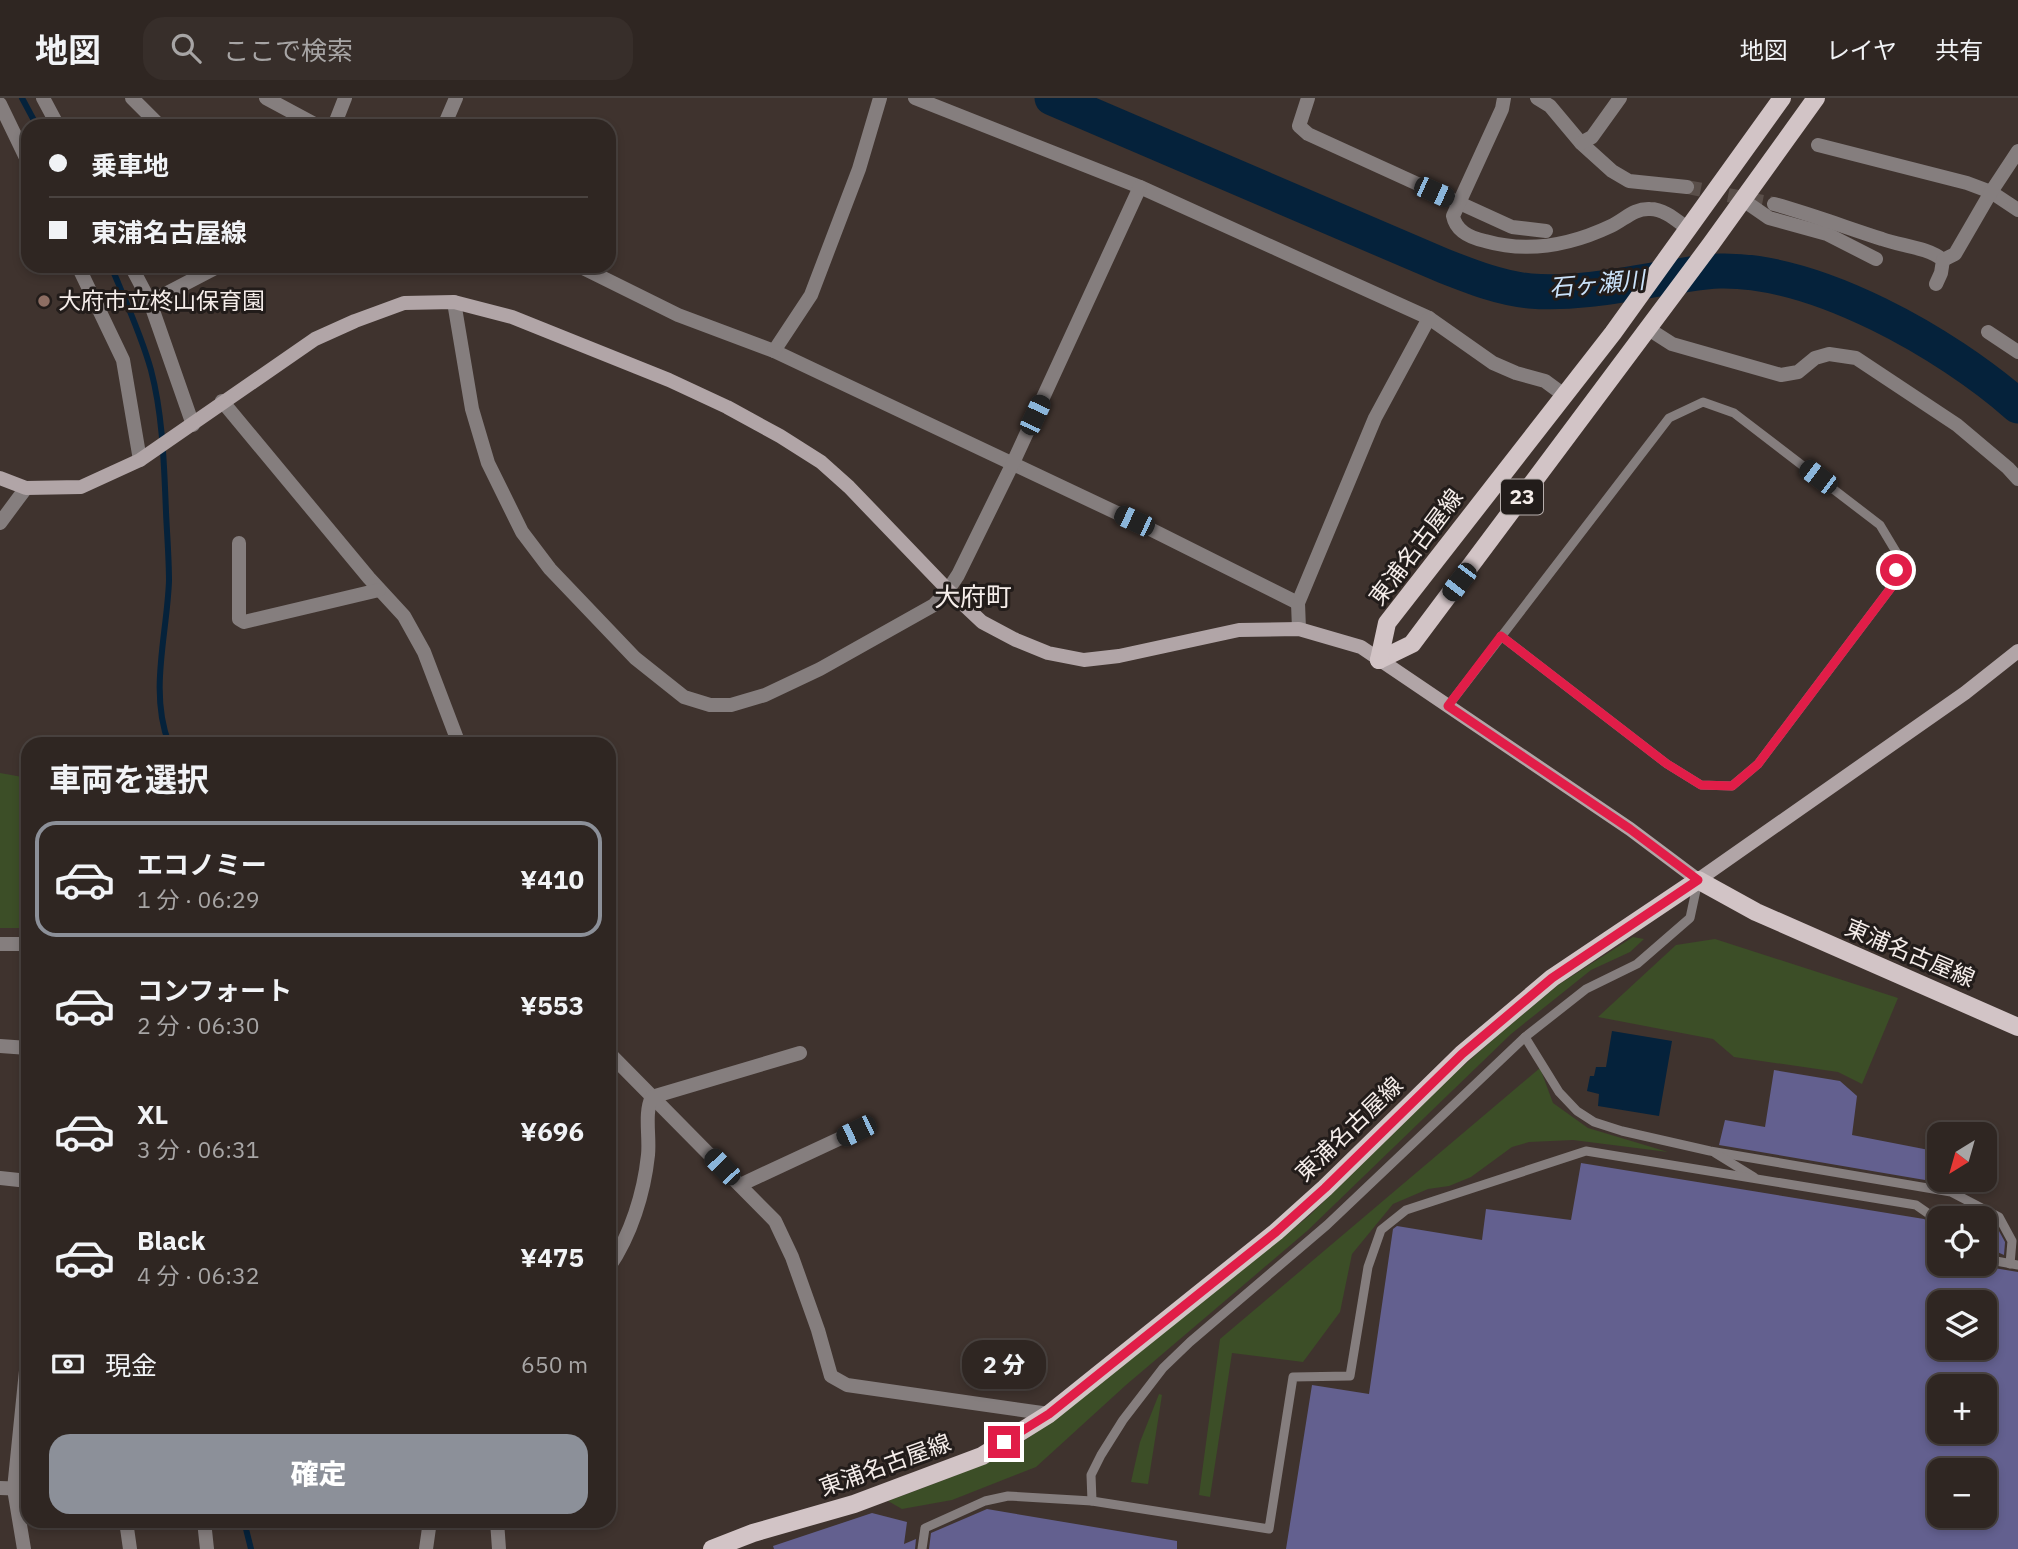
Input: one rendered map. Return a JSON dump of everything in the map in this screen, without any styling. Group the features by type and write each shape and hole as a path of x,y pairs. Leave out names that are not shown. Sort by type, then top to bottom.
{"main road":[{"name":"東浦名古屋線","path":"1379,660 1387,623 1613,333 1782,98"},
{"name":"23","path":"1379,660 1412,644 1711,244 1816,98"},
{"name":"東浦名古屋線","path":"712,1549 753,1533 854,1504 982,1456 1049,1414 1276,1232 1462,1054 1552,978 1698,880 1756,912 2018,1027"}],"street":[{"path":"43,98 54,119"},
{"path":"132,98 153,119"},
{"path":"266,98 305,119"},
{"path":"337,119 345,98"},
{"path":"447,119 456,98"},
{"path":"774,351 811,295 859,169 880,98"},
{"path":"915,98 1140,187 1429,318 1493,363 1545,381 1564,395"},
{"path":"1308,98 1299,125 1308,134 1512,227 1546,231"},
{"path":"1504,98 1502,109 1453,216 1466,234 1501,246 1546,246 1583,237 1617,223 1631,213 1651,209 1665,212 1682,235"},
{"path":"1537,98 1567,122 1581,143 1612,171 1633,183 1687,187"},
{"path":"1581,143 1592,137 1620,98"},
{"path":"0,104 21,148"},
{"path":"1818,145 1967,183 1991,192 2018,210"},
{"path":"1943,260 1955,254 2018,151"},
{"path":"454,302 472,409 488,464 522,532 550,569 635,658 684,697 710,705 730,705 765,695 820,669 934,604 948,590 1012,465 1140,187"},
{"path":"1743,200 1769,218 1827,234 1876,259"},
{"path":"1773,204 1935,254 1943,260"},
{"path":"1936,284 1943,260"},
{"path":"81,273 123,360 144,457"},
{"path":"135,273 150,302 193,425"},
{"path":"150,302 206,273"},
{"path":"593,273 678,315 774,351 1134,521 1298,603"},
{"path":"0,478 26,488 81,487 144,457 315,339 404,303 454,302 513,317 658,375 727,407 780,436 821,462 849,486 982,622 1016,640 1048,653 1084,660 1119,656 1239,630 1298,629 1361,647 1630,829 1698,880 1965,693 2018,651"},
{"path":"1298,629 1298,603 1375,418 1429,318"},
{"path":"1651,323 1672,344 1781,375 1798,372 1815,358 1829,354 1856,358 1957,425 2018,479"},
{"path":"1988,332 2018,352"},
{"path":"222,401 404,617 424,652 455,737"},
{"path":"0,523 26,488"},
{"path":"239,543 239,619 244,622 379,590"},
{"path":"0,944 21,944"},
{"path":"0,1046 21,1048"},
{"path":"616,1255 625,1241 648,1156 648,1105 652,1097 800,1053"},
{"path":"616,1060 775,1221 792,1257 831,1376 846,1385 1049,1414"},
{"path":"740,1185 856,1131"},
{"path":"0,1178 21,1180"},
{"path":"21,1420 14,1489 24,1549"},
{"path":"127,1528 130,1549"},
{"path":"205,1528 207,1549"},
{"path":"426,1549 429,1528"},
{"path":"498,1528 499,1549"}],"lane":[{"path":"1448,706 1501,636 1669,418 1703,402 1734,412 1880,525 1898,555 1893,585 1758,764 1732,786 1701,785 1667,764 1501,636"},
{"path":"1092,1501 1091,1475 1101,1455 1123,1420 1163,1368 1189,1342 1327,1225 1525,1037 1586,989 1637,964 1690,918 1698,880"},
{"path":"1525,1037 1559,1092 1577,1111 1594,1122 1710,1151 1951,1192 1999,1217 2012,1241 2014,1264"},
{"path":"922,1549 925,1528 985,1501 1008,1496 1092,1501 1269,1529 1293,1377 1350,1376 1368,1267 1381,1230 1406,1210 1586,1151 1916,1205 1927,1213"},
{"path":"1710,1151 1758,1179"}],"green space":[{"path":"0,773 21,777 21,928 0,928"},
{"path":"1633,937 1644,939 1630,952 1591,970 1511,1034 1307,1231 1126,1385 1036,1467 952,1500 902,1509 888,1501 984,1463 1038,1431 1309,1216 1447,1080 1558,985"},
{"path":"1715,939 1898,998 1862,1084 1838,1072 1734,1057 1713,1039 1598,1017 1676,945"},
{"path":"1540,1068 1553,1103 1588,1128 1668,1152 1573,1140 1529,1142 1512,1147 1471,1177 1449,1186 1428,1189 1393,1204 1352,1254 1340,1312 1303,1362 1232,1353 1210,1497 1199,1495 1220,1339"},
{"path":"1159,1394 1162,1395 1148,1484 1131,1482 1140,1442"}],"water":[{"path":"1612,1031 1672,1041 1659,1116 1598,1106 1599,1094 1587,1091 1590,1076 1594,1076 1596,1067 1606,1067"}],"building":[{"path":"1774,1070 1840,1081 1857,1096 1852,1135 1927,1150 1925,1180 1719,1145 1725,1120 1765,1127"},
{"path":"1581,1163 1924,1219 1927,1221 1927,1276 1997,1276 1997,1268 2018,1272 2018,1549 1286,1549 1312,1385 1369,1394 1393,1229 1397,1226 1482,1240 1486,1209 1571,1220"},
{"path":"1997,1231 2005,1242 2004,1255 1997,1252"},
{"path":"987,1509 1177,1541 1177,1549 929,1549 931,1533"},
{"path":"872,1513 907,1522 904,1544 916,1539 915,1549 774,1549 773,1546"}],"waterway":[{"path":"22,98 33,119"},
{"name":"石ヶ瀬川","path":"1052,98 1444,266 1508,287 1530,291 1567,291 1720,271 1758,274 1797,282 1838,296 1918,335 1989,382 2018,406"},
{"path":"114,273 147,357 160,423 169,581 160,704 167,737"},
{"path":"246,1528 251,1549"}],"tunnel":[{"path":"1687,187 1774,204"}],"place":[{"name":"大府市立柊山保育園","path":"44,301"}],"district":[{"name":"大府町","path":"973,597"}],"route":[{"path":"1004,1442 1049,1414 1276,1232 1462,1054 1552,978 1698,880 1630,829 1448,706 1501,636 1667,764 1701,785 1732,786 1758,764 1893,585 1896,570"}]}
